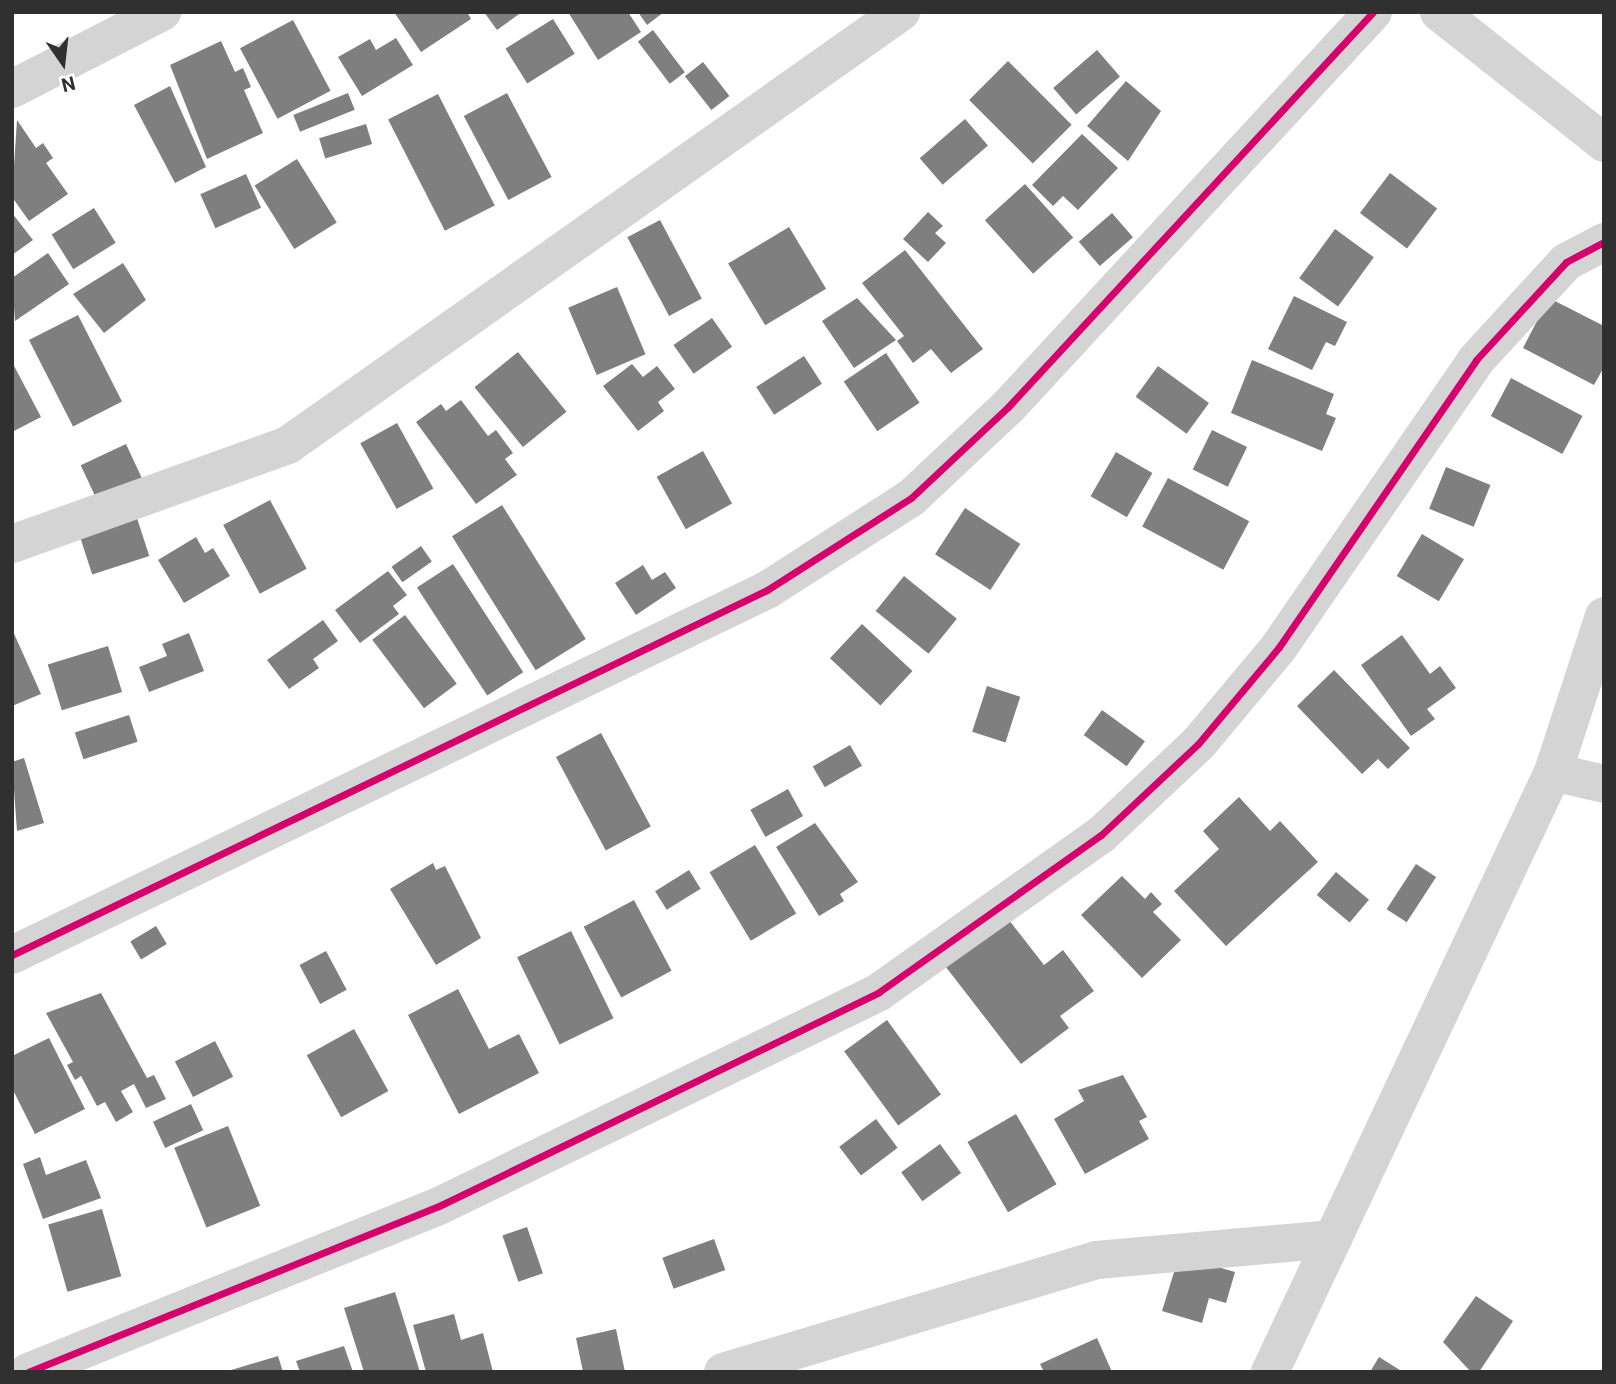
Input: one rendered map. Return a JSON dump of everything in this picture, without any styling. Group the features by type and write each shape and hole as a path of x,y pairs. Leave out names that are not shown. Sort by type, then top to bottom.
{"street":[{"path":"12,89 162,12"},
{"path":"12,544 288,445 901,12"},
{"path":"12,955 767,590 911,498 1008,407 1373,12"},
{"path":"1439,12 1604,143"},
{"path":"28,1372 439,1206 879,992 1101,835 1198,744 1279,647 1476,360 1566,262 1604,242"},
{"path":"1270,1372 1553,772 1604,616"},
{"path":"1553,772 1604,784"},
{"path":"723,1372 1097,1260 1333,1239"}],"building":[{"path":"394,12 467,12 471,19 421,52"},
{"path":"484,12 522,12 497,30"},
{"path":"568,12 628,12 641,32 598,60"},
{"path":"638,12 664,12 647,25"},
{"path":"553,19 575,54 527,83 506,49"},
{"path":"293,20 331,91 278,119 240,48"},
{"path":"653,30 685,72 670,84 638,41"},
{"path":"396,38 413,65 362,96 338,57 370,39 376,50"},
{"path":"221,41 235,72 243,68 251,87 244,90 263,133 207,159 170,65"},
{"path":"1097,50 1120,76 1076,114 1053,88"},
{"path":"1008,61 1072,125 1033,164 969,100"},
{"path":"703,62 729,96 711,110 685,76"},
{"path":"1126,81 1161,111 1128,161 1087,126"},
{"path":"170,86 206,167 175,183 134,105"},
{"path":"348,93 355,110 300,132 293,115"},
{"path":"507,93 552,177 508,200 464,116"},
{"path":"438,94 495,205 445,231 388,119"},
{"path":"965,119 988,145 943,185 920,158"},
{"path":"17,120 36,148 43,143 53,158 46,163 68,194 29,221 12,197"},
{"path":"366,124 372,144 325,158 319,138"},
{"path":"1082,134 1118,168 1078,210 1063,196 1053,206 1032,185"},
{"path":"297,159 337,223 294,249 255,185"},
{"path":"1390,173 1437,209 1407,248 1360,213"},
{"path":"246,174 261,208 215,228 200,194"},
{"path":"1025,184 1073,238 1033,274 985,220"},
{"path":"94,208 116,243 73,269 52,234"},
{"path":"928,212 943,226 935,233 946,243 928,262 903,239"},
{"path":"12,213 33,240 12,255"},
{"path":"1112,213 1133,237 1100,266 1079,242"},
{"path":"660,220 702,299 669,316 627,237"},
{"path":"789,227 826,289 765,325 728,264"},
{"path":"1335,229 1374,257 1338,307 1299,278"},
{"path":"905,250 983,349 951,373 931,349 913,363 897,341 904,336 862,283"},
{"path":"48,253 69,284 15,321 12,278"},
{"path":"123,263 146,300 104,333 73,294"},
{"path":"617,287 646,354 597,375 568,308"},
{"path":"1294,296 1347,322 1335,346 1326,342 1312,370 1268,349"},
{"path":"857,298 896,340 854,368 822,321"},
{"path":"1549,298 1604,326 1604,367 1594,385 1523,348"},
{"path":"78,315 122,401 73,426 29,340"},
{"path":"712,318 732,347 694,374 673,345"},
{"path":"518,352 566,412 523,447 474,387"},
{"path":"886,353 920,403 877,431 844,382"},
{"path":"804,356 822,384 774,415 756,387"},
{"path":"1252,360 1334,394 1326,414 1336,418 1322,451 1231,413"},
{"path":"12,362 41,417 12,432"},
{"path":"632,364 643,377 657,366 675,389 658,402 664,411 638,431 603,386"},
{"path":"1158,366 1209,403 1187,434 1136,397"},
{"path":"1511,378 1583,416 1562,454 1491,416"},
{"path":"461,400 488,436 496,430 513,453 505,459 517,475 476,504 416,422 441,404 446,411"},
{"path":"397,423 433,489 397,509 360,443"},
{"path":"1212,430 1247,447 1228,487 1193,470"},
{"path":"126,444 142,478 97,500 81,465"},
{"path":"703,451 732,503 686,529 657,477"},
{"path":"1116,452 1152,473 1127,517 1090,496"},
{"path":"1446,467 1491,485 1474,527 1429,509"},
{"path":"1168,478 1249,521 1223,570 1142,527"},
{"path":"270,500 307,569 260,594 223,525"},
{"path":"502,505 586,639 536,670 452,536"},
{"path":"965,508 1020,544 990,590 935,554"},
{"path":"136,515 149,556 92,574 79,534"},
{"path":"1422,534 1464,559 1439,601 1397,576"},
{"path":"196,537 205,553 213,548 230,576 184,603 158,560"},
{"path":"421,546 432,562 402,582 392,567"},
{"path":"453,564 523,672 487,696 417,587"},
{"path":"643,565 652,580 665,572 676,588 636,615 615,583"},
{"path":"388,571 407,595 393,606 399,614 360,643 335,610"},
{"path":"904,576 957,619 929,654 876,611"},
{"path":"405,615 457,684 424,708 372,640"},
{"path":"323,620 338,641 313,659 319,668 289,689 267,660"},
{"path":"862,624 912,671 880,705 830,658"},
{"path":"12,629 41,694 12,706"},
{"path":"189,633 204,671 149,692 139,667 167,656 162,644"},
{"path":"1402,635 1430,674 1440,666 1456,688 1427,709 1435,719 1411,736 1361,665"},
{"path":"108,646 122,692 62,710 48,664"},
{"path":"1334,670 1410,748 1388,769 1378,759 1362,774 1297,706"},
{"path":"987,686 1020,697 1005,742 972,732"},
{"path":"1102,710 1145,741 1127,766 1084,735"},
{"path":"129,715 138,742 83,759 75,733"},
{"path":"601,733 651,827 606,851 556,757"},
{"path":"850,745 862,766 825,787 813,766"},
{"path":"24,758 44,823 17,831 12,762"},
{"path":"788,789 803,816 765,837 750,810"},
{"path":"1239,797 1270,831 1280,821 1318,862 1226,946 1174,891 1219,849 1203,831"},
{"path":"815,823 858,882 840,894 844,901 819,916 776,847"},
{"path":"755,845 796,914 751,941 710,872"},
{"path":"433,863 436,870 445,866 481,938 436,965 390,889"},
{"path":"1416,864 1436,877 1407,922 1387,909"},
{"path":"689,870 701,889 667,910 655,891"},
{"path":"1336,872 1369,900 1350,923 1317,895"},
{"path":"1122,876 1145,899 1151,892 1162,904 1153,912 1181,940 1142,978 1081,915"},
{"path":"634,900 672,971 621,997 584,927"},
{"path":"1005,915 1044,965 1063,950 1094,991 1060,1016 1069,1028 1021,1064 942,962"},
{"path":"156,926 167,944 141,959 130,941"},
{"path":"571,931 614,1018 560,1044 517,957"},
{"path":"326,951 347,990 320,1004 300,965"},
{"path":"458,989 489,1049 519,1034 539,1073 459,1114 408,1015"},
{"path":"101,993 147,1078 154,1075 166,1099 146,1108 134,1084 121,1091 133,1112 116,1122 105,1102 97,1106 81,1076 75,1080 67,1065 73,1062 46,1013"},
{"path":"887,1020 941,1094 898,1126 844,1051"},
{"path":"354,1029 388,1091 341,1117 307,1055"},
{"path":"49,1038 85,1109 35,1134 12,1088 12,1056"},
{"path":"215,1041 233,1077 193,1097 175,1061"},
{"path":"1123,1075 1147,1117 1139,1121 1149,1139 1085,1174 1054,1119 1084,1101 1078,1090"},
{"path":"191,1104 203,1130 165,1148 153,1122"},
{"path":"1016,1114 1056,1184 1008,1212 968,1142"},
{"path":"876,1119 898,1148 861,1175 839,1147"},
{"path":"228,1126 260,1206 206,1227 174,1148"},
{"path":"940,1144 961,1173 922,1201 901,1172"},
{"path":"40,1157 46,1175 86,1160 101,1198 43,1219 23,1164"},
{"path":"102,1209 121,1276 67,1292 48,1224"},
{"path":"527,1227 543,1273 518,1282 502,1235"},
{"path":"714,1239 725,1270 674,1289 662,1258"},
{"path":"1179,1256 1235,1272 1226,1303 1209,1298 1202,1323 1162,1311"},
{"path":"395,1292 420,1372 364,1372 344,1308"},
{"path":"1476,1296 1513,1321 1479,1372 1471,1372 1443,1342"},
{"path":"454,1314 461,1340 483,1333 493,1372 426,1372 413,1325"},
{"path":"616,1329 625,1372 583,1372 576,1338"},
{"path":"1097,1338 1112,1372 1044,1372 1040,1364"},
{"path":"344,1346 353,1372 300,1372 296,1361"},
{"path":"278,1356 283,1372 228,1372 228,1371"},
{"path":"1379,1357 1403,1372 1370,1372"}],"cycle path":[{"path":"12,955 767,590 911,498 1008,407 1373,12"},
{"path":"28,1372 439,1206 879,992 1101,835 1198,744 1279,647 1476,360 1566,262 1604,242"}]}
